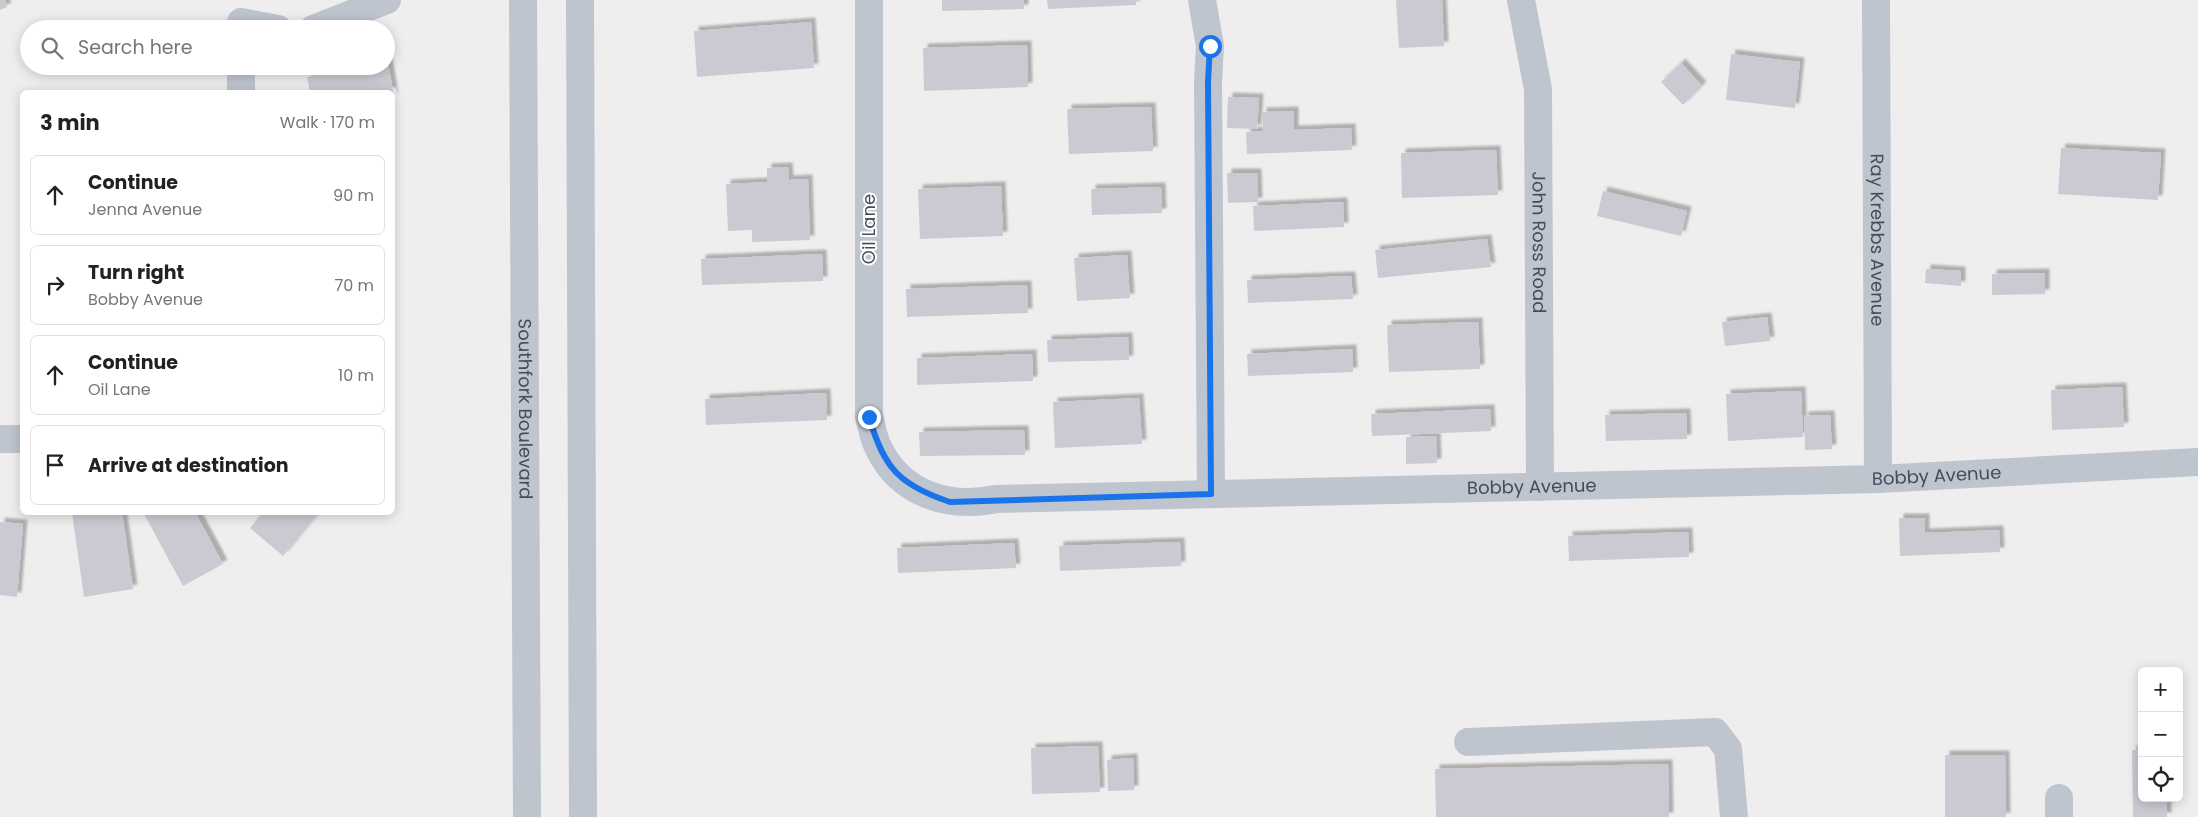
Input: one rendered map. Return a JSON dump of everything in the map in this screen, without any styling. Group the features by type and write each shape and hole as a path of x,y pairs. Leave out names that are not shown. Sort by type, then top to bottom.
{"street":[{"path":"336,20 387,0"},
{"name":"Southfork Boulevard","path":"523,0 527,817"},
{"path":"580,0 583,817"},
{"name":"Oil Lane","path":"869,0 869,417 877,445 883,456"},
{"path":"1202,0 1210,46 1208,91 1211,494"},
{"name":"John Ross Road","path":"1521,0 1538,89 1540,487"},
{"name":"Ray Krebbs Avenue","path":"1876,0 1878,479"},
{"path":"241,75 242,90"},
{"path":"0,439 20,438"},
{"name":"Bobby Avenue","path":"883,456 900,477 915,488 923,493 950,502 1211,494 1878,479 2198,462"},
{"path":"1468,742 1715,732 1728,749 1734,817"}],"building":[{"path":"0,0 4,0 7,7 0,10"},
{"path":"942,0 1024,0 1024,9 942,11"},
{"path":"1047,0 1136,0 1136,5 1048,9"},
{"path":"1396,0 1442,0 1444,46 1399,48"},
{"path":"811,22 814,68 697,77 694,31"},
{"path":"1027,45 1028,87 924,91 923,48"},
{"path":"1731,54 1800,62 1795,108 1726,100"},
{"path":"1681,63 1702,86 1683,105 1661,82"},
{"path":"318,75 390,75 393,90 310,90 307,77"},
{"path":"1228,97 1259,98 1257,129 1227,128"},
{"path":"1151,107 1153,151 1069,154 1067,109"},
{"path":"1294,111 1294,130 1351,128 1352,150 1247,154 1246,132 1263,131 1262,112"},
{"path":"2061,148 2161,153 2158,200 2058,194"},
{"path":"1496,150 1498,195 1402,198 1401,153"},
{"path":"788,167 789,180 808,179 810,240 752,242 752,230 728,231 726,184 767,182 767,168"},
{"path":"1227,173 1257,173 1258,202 1228,203"},
{"path":"1001,186 1003,236 920,239 918,189"},
{"path":"1161,187 1162,213 1092,215 1091,189"},
{"path":"1603,191 1687,211 1681,236 1597,216"},
{"path":"1343,202 1344,227 1254,231 1253,206"},
{"path":"1487,239 1491,267 1378,278 1375,250"},
{"path":"822,254 823,281 702,285 701,259"},
{"path":"1127,255 1130,298 1077,301 1074,258"},
{"path":"1926,269 1961,271 1961,286 1925,283"},
{"path":"2045,273 2045,294 1992,295 1992,274"},
{"path":"1351,276 1353,299 1248,303 1247,280"},
{"path":"1027,285 1028,313 907,317 906,289"},
{"path":"1767,317 1770,341 1725,346 1722,322"},
{"path":"1478,322 1480,369 1389,372 1387,325"},
{"path":"1128,337 1129,360 1048,362 1047,340"},
{"path":"1352,349 1353,372 1248,376 1247,354"},
{"path":"1032,354 1033,381 917,385 917,358"},
{"path":"2122,387 2124,427 2052,430 2051,390"},
{"path":"1801,391 1803,437 1728,441 1726,394"},
{"path":"826,393 827,420 706,425 705,399"},
{"path":"1139,398 1142,444 1055,448 1053,402"},
{"path":"1490,409 1491,431 1372,436 1371,414"},
{"path":"1686,413 1687,439 1606,441 1605,415"},
{"path":"1830,415 1832,449 1805,450 1804,416"},
{"path":"1024,430 1025,455 920,456 919,432"},
{"path":"1436,436 1437,463 1406,464 1406,437"},
{"path":"72,515 122,515 133,589 84,597"},
{"path":"145,515 197,515 223,564 183,586"},
{"path":"261,515 317,515 283,556 250,528"},
{"path":"1899,518 1925,518 1925,533 1999,530 2000,552 1900,556"},
{"path":"0,522 23,524 17,597 0,595"},
{"path":"1688,532 1689,557 1569,561 1568,536"},
{"path":"1180,542 1181,566 1060,571 1059,546"},
{"path":"1014,543 1016,568 898,573 897,548"},
{"path":"1098,746 1100,792 1032,794 1031,748"},
{"path":"2132,750 2138,750 2138,802 2167,802 2167,817 2133,817"},
{"path":"1945,755 2005,755 2006,817 1945,817"},
{"path":"1133,758 1134,790 1108,791 1107,760"},
{"path":"1668,764 1669,817 1436,817 1435,769"}],"route":[{"path":"869,417 877,445 883,456 900,477 923,493 950,502 979,503 996,499 1211,494 1208,82 1210,46"}]}
